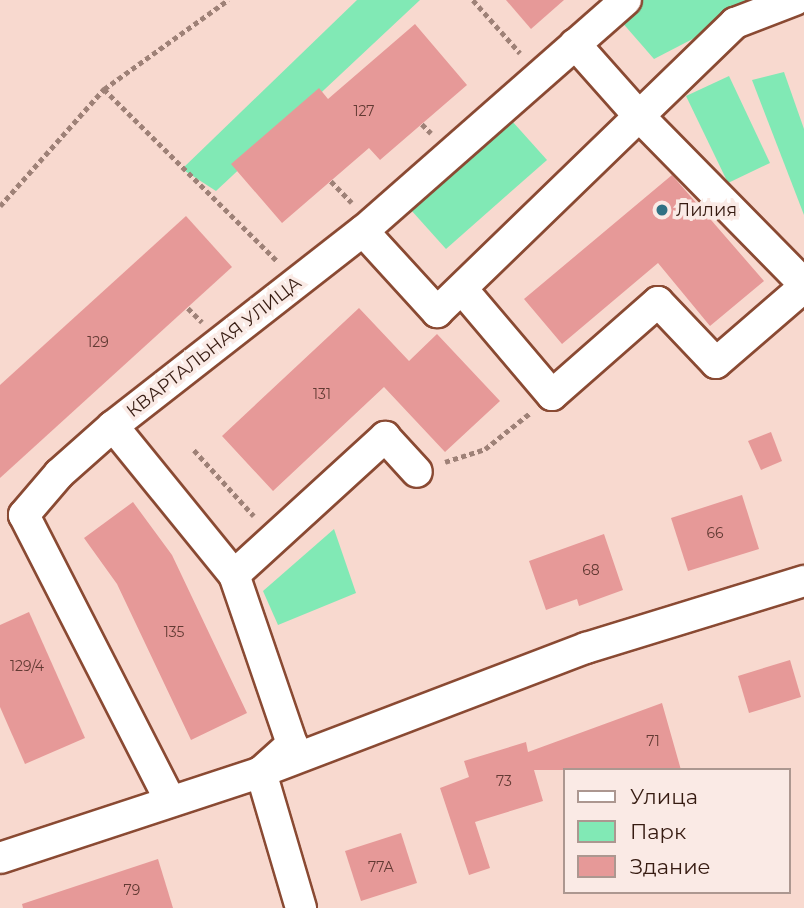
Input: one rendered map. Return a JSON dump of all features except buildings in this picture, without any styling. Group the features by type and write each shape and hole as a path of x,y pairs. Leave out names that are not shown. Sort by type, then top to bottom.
{"street":[{"name":"КВАРТАЛЬНАЯ УЛИЦА","path":"261,772 292,744 234,575 113,426 362,231 626,0"},
{"path":"362,231 437,312 735,23 795,0"},
{"path":"462,289 552,395 657,302 716,363 804,286 639,116 575,44"},
{"path":"113,426 59,474 23,515 170,800"},
{"path":"234,575 385,437 417,471"},
{"name":"КВАРТАЛЬНАЯ УЛИЦА","path":"0,858 261,772 586,648 804,581"},
{"path":"261,772 301,908"}],"path":[{"path":"0,206 104,89 228,0"},
{"path":"473,0 527,62"},
{"path":"104,89 280,264"},
{"path":"417,471 485,449 552,395"}],"green space":[{"path":"357,0 420,0 216,191 182,169"},
{"path":"643,0 768,0 654,59 620,20"},
{"path":"784,72 804,129 804,215 752,80"},
{"path":"729,76 770,163 728,183 686,96"},
{"path":"512,121 547,160 446,249 411,210"},
{"path":"334,529 356,593 278,625 263,591"}],"place":[{"name":"Лилия","path":"662,210"}]}
